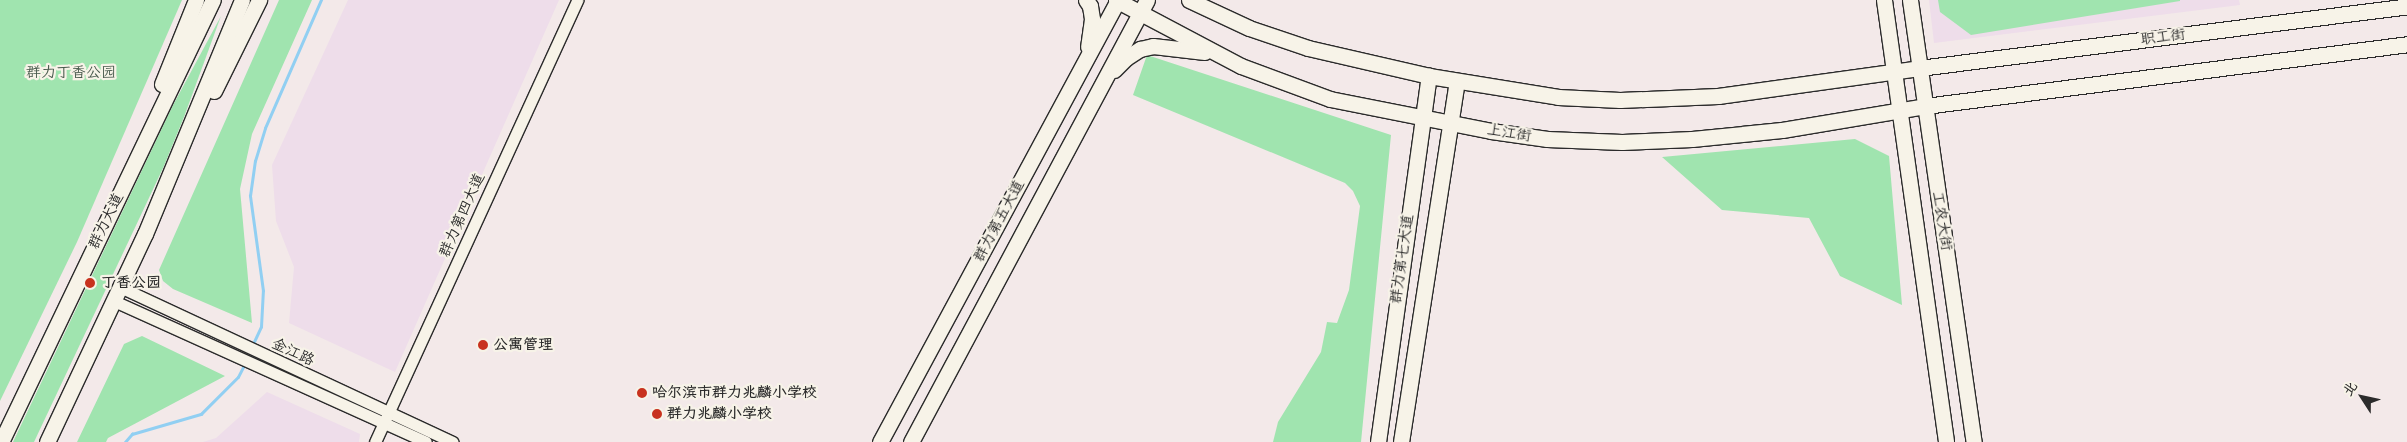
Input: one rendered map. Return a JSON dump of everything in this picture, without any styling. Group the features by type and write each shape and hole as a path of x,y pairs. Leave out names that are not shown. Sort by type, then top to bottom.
{"main road":[{"path":"104,224 196,0"},
{"name":"群力大道","path":"1,442 213,0"},
{"path":"145,234 242,0"},
{"path":"47,442 145,234 259,0"},
{"path":"1084,64 1092,19 1090,6 1086,0"},
{"name":"群力第五大道","path":"880,442 1117,0"},
{"name":"上江街","path":"1117,0 1214,53 1277,80 1330,99 1449,123 1547,139 1622,142 1692,139 1782,130 1925,106"},
{"name":"群力第五大道","path":"911,442 1147,0"},
{"path":"1189,0 1249,28 1308,48 1429,76 1558,97 1620,100 1718,96 1919,68"},
{"path":"1208,0 1224,16"},
{"name":"工农大街","path":"1884,0 1946,442"},
{"name":"工农大街","path":"1910,0 1974,442"},
{"name":"职工街","path":"1919,68 2407,6"},
{"path":"1925,106 2407,44"},
{"path":"1104,80 1126,58 1140,50 1153,46 1214,53"},
{"name":"群力第七大道","path":"1378,442 1429,76"},
{"name":"群力第七大道","path":"1401,442 1457,81"}],"street":[{"name":"群力第四大道","path":"375,442 577,0"},
{"name":"金江路","path":"117,294 239,344 273,366"},
{"name":"金江路","path":"117,294 234,354 273,366 386,418 453,442"},
{"name":"金江路","path":"386,418 426,442"}],"shaded area":[{"path":"348,0 559,0 395,372 289,323 294,267 276,221 272,165"},
{"path":"1929,0 2239,0 2240,5 1934,43"},
{"path":"267,392 360,434 359,442 203,442 216,438"}],"green space":[{"name":"群力丁香公园","path":"0,0 182,0 77,242 0,401"},
{"path":"279,0 312,0 252,134 240,189 252,323 173,289 163,281 159,270"},
{"path":"1938,0 2180,1 1971,35 1940,12"},
{"path":"221,16 164,166 34,442 13,442 172,107"},
{"path":"1147,55 1391,135 1361,442 1273,442 1278,422 1321,352 1327,322 1337,323 1349,290 1360,206 1353,191 1345,183 1133,95"},
{"path":"1855,139 1889,156 1902,305 1840,276 1809,218 1722,210 1662,157"},
{"path":"142,336 225,376 108,438 106,442 77,442 124,344"}],"waterway":[{"path":"252,346 261,327 263,291 250,196 255,161 265,128 321,0"},
{"path":"125,442 132,434 201,414 238,377 244,365"}],"place":[{"name":"丁香公园","path":"90,283"},
{"name":"公寓管理","path":"483,345"},
{"name":"哈尔滨市群力兆麟小学校","path":"642,393"},
{"name":"群力兆麟小学校","path":"657,414"}]}
